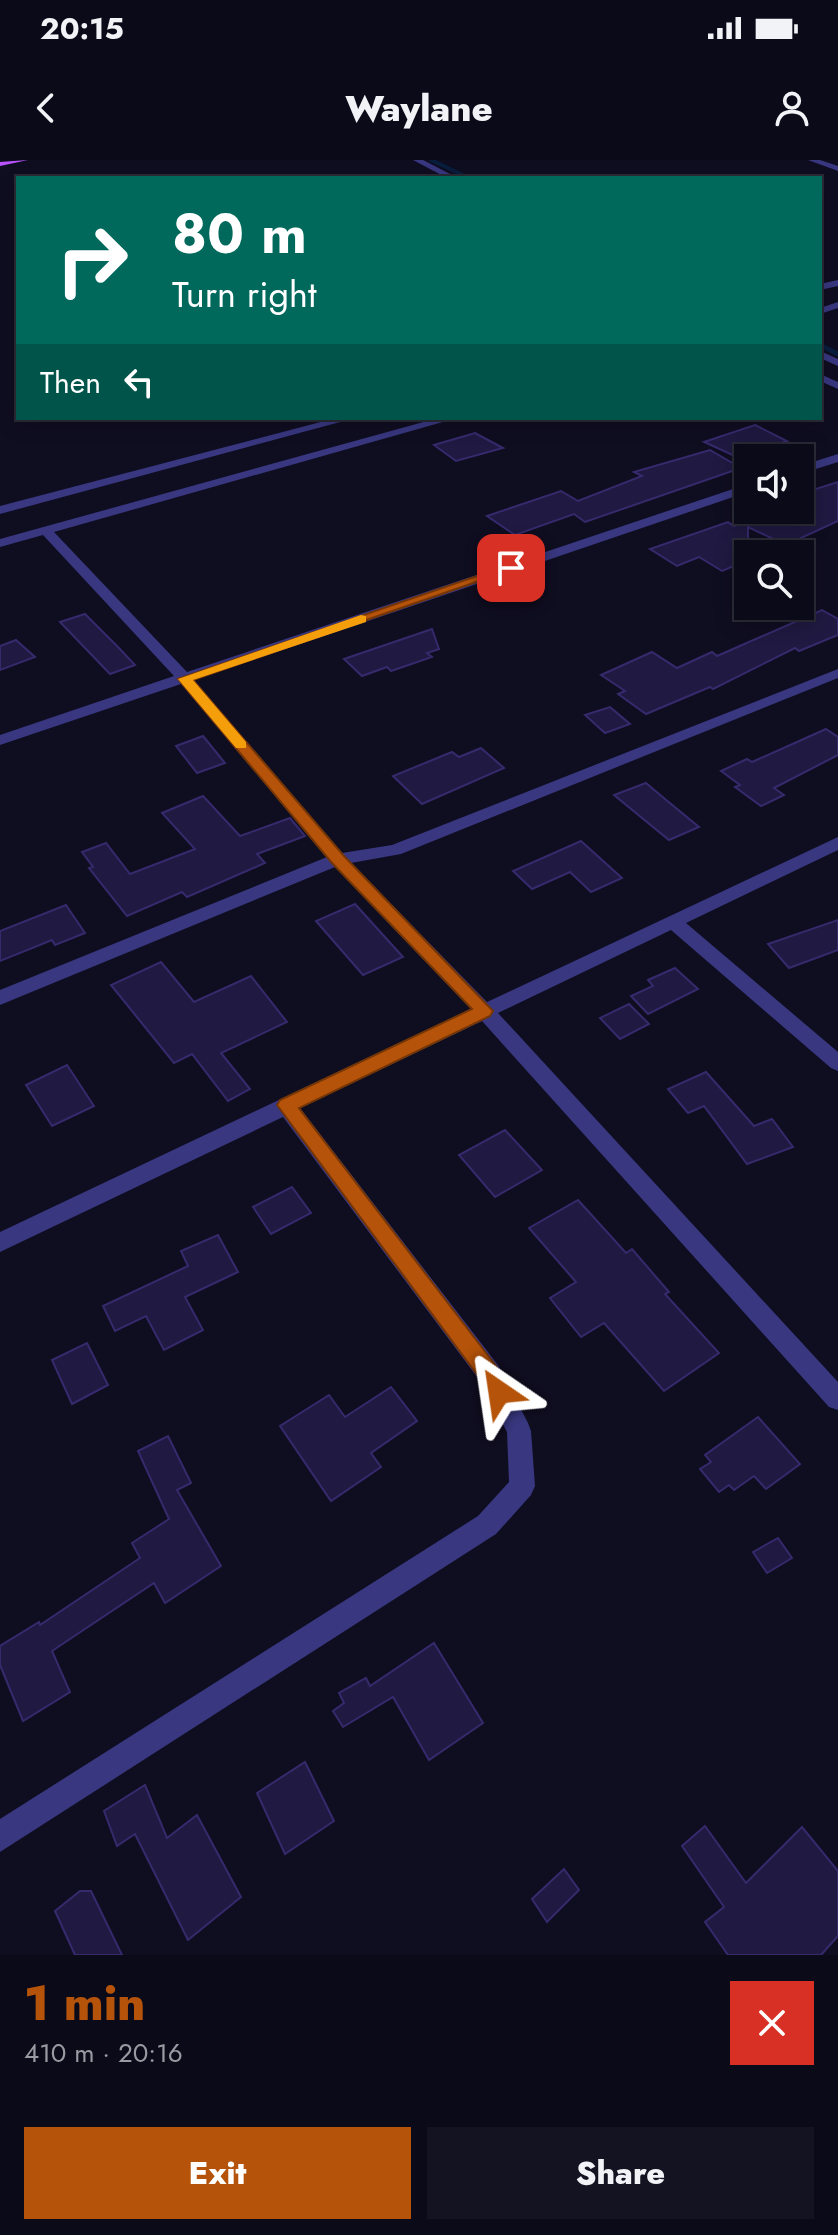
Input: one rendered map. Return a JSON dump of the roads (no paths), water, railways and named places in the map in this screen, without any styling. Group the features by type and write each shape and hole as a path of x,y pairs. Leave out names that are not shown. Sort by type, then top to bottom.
{"main road":[{"path":"0,164 24,160"}],"street":[{"path":"417,160 450,176"},
{"path":"812,160 837,168"},
{"path":"0,510 341,420"},
{"path":"0,543 444,420"},
{"path":"814,466 838,458"},
{"path":"0,740 734,493"},
{"path":"45,530 185,679 338,859 484,1011 838,1399"},
{"path":"0,998 338,859 395,850 838,673"},
{"path":"0,1242 838,843"},
{"path":"673,922 838,1063"},
{"path":"0,1837 487,1525 522,1486 519,1431 489,1373 286,1105"}],"waterway":[{"path":"431,160 465,176"},
{"path":"822,346 838,354"}]}
